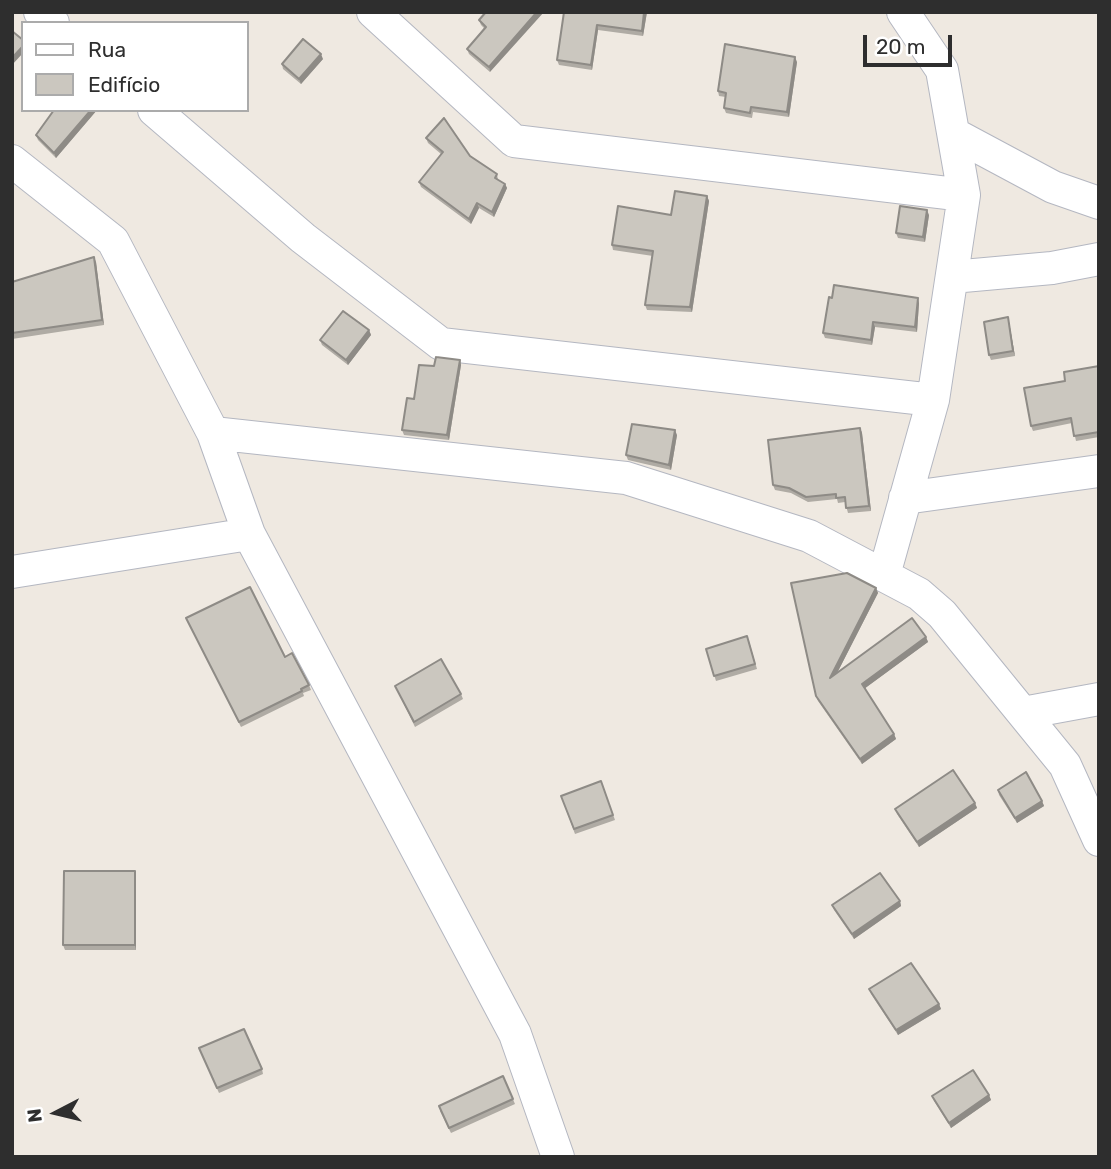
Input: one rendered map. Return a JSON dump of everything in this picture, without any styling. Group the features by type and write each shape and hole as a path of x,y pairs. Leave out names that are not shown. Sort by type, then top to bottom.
{"street":[{"path":"373,12 514,141 964,195"},
{"path":"884,575 933,400 964,195 942,70 903,12"},
{"path":"156,112 303,238 442,344 933,400"},
{"path":"954,134 1053,187 1099,203"},
{"path":"12,161 113,241 213,433 249,534 515,1034 558,1157"},
{"path":"952,277 1052,268 1099,259"},
{"path":"213,433 626,478 808,536 919,594 942,614 1065,765 1099,840"},
{"path":"905,498 1099,471"},
{"path":"12,572 249,534"},
{"path":"1023,713 1099,699"}],"building":[{"path":"486,12 537,12 489,67 467,49 486,27 479,20"},
{"path":"564,12 644,12 642,31 597,25 591,65 557,60"},
{"path":"12,31 21,38 21,48 12,58"},
{"path":"303,39 321,54 299,79 282,64"},
{"path":"725,44 795,57 787,112 751,107 750,113 724,108 726,93 718,91"},
{"path":"53,112 89,112 54,153 36,135"},
{"path":"444,118 470,156 497,174 495,178 505,184 492,212 477,203 469,219 419,182 443,152 426,138"},
{"path":"675,191 707,196 690,307 645,305 653,251 612,245 618,206 671,215"},
{"path":"900,206 927,210 923,237 896,233"},
{"path":"94,257 102,320 12,333 12,282"},
{"path":"834,285 918,298 915,327 873,322 871,340 823,333 829,297 832,298"},
{"path":"343,311 369,330 346,360 320,340"},
{"path":"1008,317 1013,351 989,355 984,322"},
{"path":"436,357 460,360 447,435 402,430 407,398 414,399 419,365 434,366"},
{"path":"1099,366 1099,432 1074,436 1071,418 1031,426 1024,388 1065,381 1064,372"},
{"path":"632,424 675,430 669,465 626,455"},
{"path":"860,428 869,506 846,508 845,497 836,498 836,494 806,497 789,488 773,485 768,440"},
{"path":"847,573 876,588 830,678 912,618 926,637 862,684 894,734 860,759 816,696 791,583"},
{"path":"250,587 285,657 292,653 309,685 239,722 186,618"},
{"path":"747,636 755,664 714,676 706,649"},
{"path":"441,659 461,694 414,722 395,686"},
{"path":"953,770 975,803 917,842 895,809"},
{"path":"1026,772 1042,801 1015,818 998,790"},
{"path":"601,781 613,815 574,829 561,796"},
{"path":"64,871 135,871 135,945 63,945"},
{"path":"880,873 900,901 852,934 832,905"},
{"path":"911,963 939,1004 896,1030 869,989"},
{"path":"244,1029 262,1069 217,1088 199,1048"},
{"path":"973,1070 989,1095 949,1123 932,1096"},
{"path":"503,1076 513,1099 449,1128 439,1106"}]}
